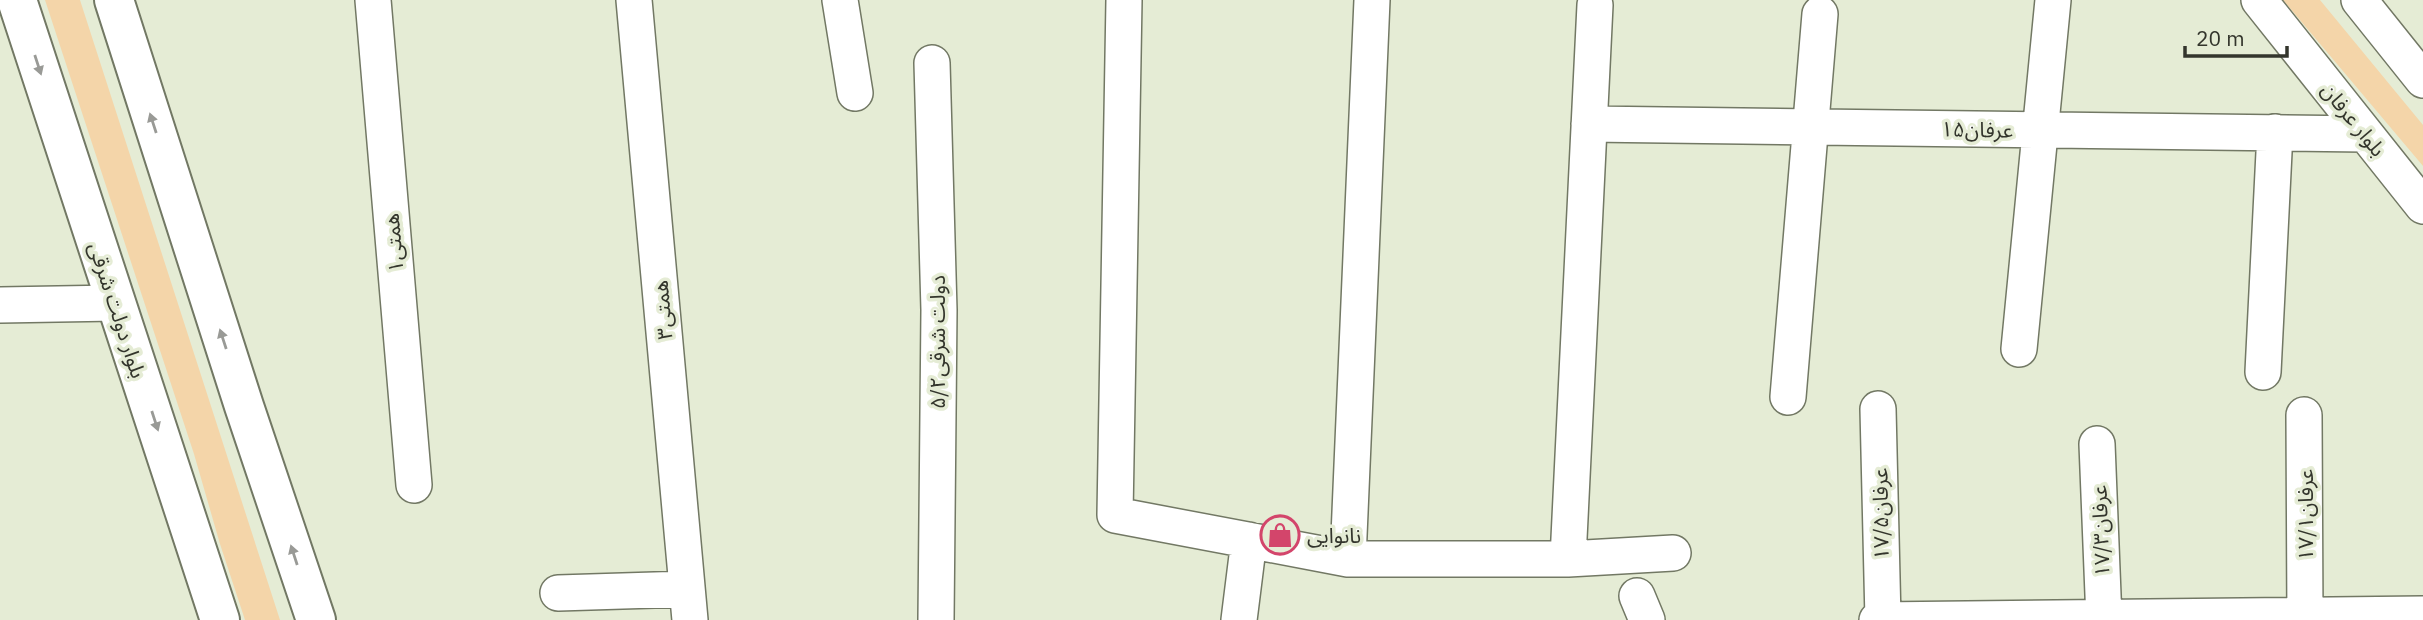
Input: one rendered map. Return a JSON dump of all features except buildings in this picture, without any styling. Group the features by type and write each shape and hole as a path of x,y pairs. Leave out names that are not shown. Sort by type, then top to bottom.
{"main road":[{"name":"بلوار دولت شرقی","path":"17,0 220,620"},
{"path":"114,0 244,406 316,620"}],"street":[{"name":"۱همتی","path":"373,0 414,485"},
{"name":"۳همتی","path":"634,0 688,604"},
{"path":"840,0 855,93"},
{"path":"1124,0 1115,515 1348,559 1568,559 1673,553"},
{"path":"1348,559 1372,0"},
{"path":"2019,349 2053,0"},
{"name":"بلوار عرفان","path":"2259,0 2423,206"},
{"path":"2359,0 2423,80"},
{"path":"1568,559 1595,5"},
{"path":"1788,397 1820,14"},
{"name":"۵/۲دولت شرقی","path":"932,63 939,310 936,620"},
{"name":"۱۵عرفان","path":"1589,124 2365,134"},
{"path":"2263,372 2275,132"},
{"path":"0,305 116,303"},
{"name":"۱۷/۵عرفان","path":"1878,410 1881,620"},
{"name":"۱۷/۱عرفان","path":"2304,415 2305,617"},
{"name":"۱۷/۳عرفان","path":"2097,444 2104,618"},
{"path":"1239,620 1249,540"},
{"path":"558,593 688,604"},
{"path":"1881,620 2423,614"}],"shaded area":[{"path":"45,0 80,0 280,620 245,620 194,454"},
{"path":"2283,0 2320,0 2423,125 2423,166"}],"place":[{"name":"نانوایی","path":"1280,535"}]}
